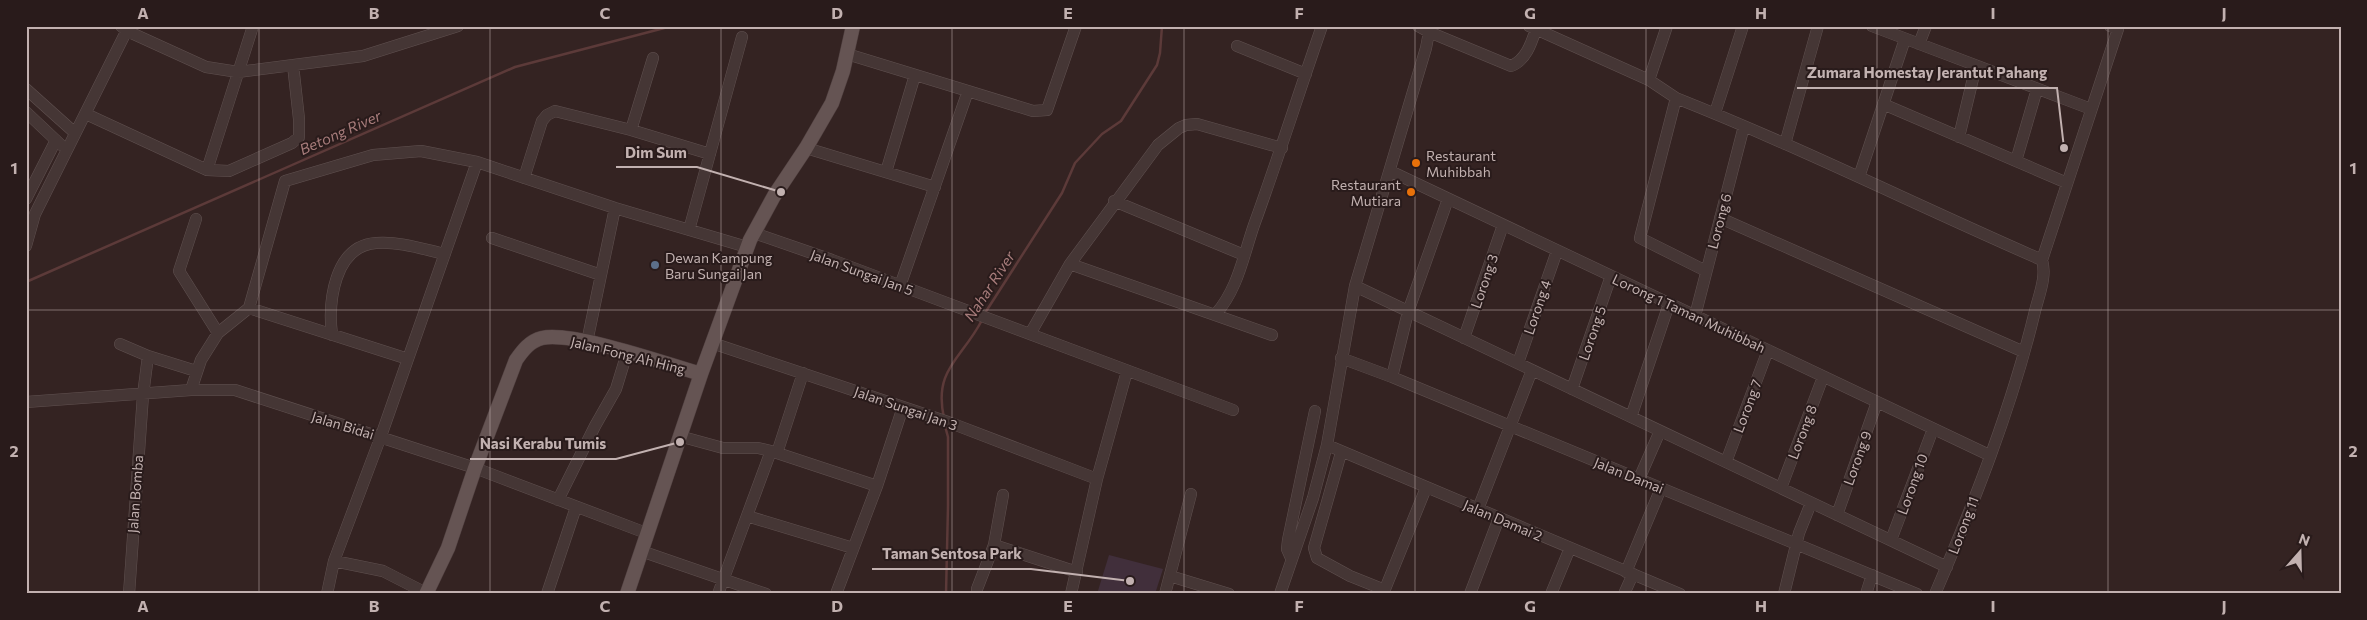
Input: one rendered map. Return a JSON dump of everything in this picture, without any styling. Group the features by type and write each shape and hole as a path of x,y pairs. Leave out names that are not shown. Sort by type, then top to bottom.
{"main road":[{"path":"627,594 679,436 747,247 783,181 806,148 832,103 847,54 853,26"},
{"name":"Jalan Fong Ah Hing","path":"426,593 448,548 475,468 516,360 523,350 541,338 553,337 587,342 701,374"}],"street":[{"path":"207,170 253,26"},
{"path":"26,246 31,214 86,114 126,28 206,67 238,72 363,56 458,26"},
{"path":"847,54 1033,111 1047,110 1076,26"},
{"path":"1215,315 1225,304 1234,287 1322,26"},
{"path":"1418,26 1511,66 1517,64 1524,56 1534,27 1649,80 1676,98 1715,113 2042,260"},
{"path":"1649,80 1667,26"},
{"path":"1715,113 1743,26"},
{"path":"1785,144 1818,26"},
{"path":"1872,26 2091,109"},
{"path":"1919,44 1926,26"},
{"name":"Lorong 11","path":"1935,594 1989,455 2024,352 2044,273 2042,260 2091,109 2114,28"},
{"path":"1280,594 1313,498 1327,445 1355,286 1415,89 1429,32"},
{"path":"689,230 742,38"},
{"path":"1859,177 1905,39"},
{"path":"1237,46 1306,74"},
{"path":"631,130 653,58"},
{"path":"86,114 207,170 229,171 296,140 300,126 292,65"},
{"path":"1959,137 1976,66"},
{"path":"886,172 915,75"},
{"path":"26,89 75,133"},
{"path":"2016,161 2037,89"},
{"path":"900,286 968,91"},
{"path":"1676,98 1640,238 1706,271"},
{"path":"1883,104 2067,183"},
{"path":"26,112 67,150"},
{"path":"524,178 542,121 547,115 555,112 562,112 631,130 710,154"},
{"path":"1030,334 1070,264 1114,201 1168,135 1186,125 1209,126 1282,148"},
{"name":"Lorong 6","path":"1695,316 1744,126"},
{"path":"26,199 56,140"},
{"path":"806,148 935,187"},
{"path":"191,390 196,371 218,333 249,308 285,181 366,157 409,150 477,162 614,208 747,247"},
{"path":"327,594 334,561 381,436 477,162"},
{"name":"Lorong 1 Taman Muhibbah","path":"1390,171 1989,455"},
{"path":"1392,377 1408,312 1448,199"},
{"path":"1114,201 1244,255"},
{"path":"587,342 614,208"},
{"path":"1720,218 2024,352"},
{"path":"196,219 179,271 218,333"},
{"name":"Lorong 3","path":"1464,338 1503,225"},
{"name":"Jalan Sungai Jan 5","path":"754,233 1233,410"},
{"path":"492,238 601,275"},
{"path":"332,335 330,322 339,272 343,262 358,249 375,243 391,243 445,254"},
{"name":"Lorong 4","path":"1518,364 1557,250"},
{"path":"1070,264 1272,335"},
{"name":"Lorong 5","path":"1572,389 1611,276"},
{"path":"1355,286 1947,567"},
{"path":"1631,417 1669,304"},
{"path":"249,308 408,359"},
{"name":"Jalan Sungai Jan 3","path":"712,343 948,422 1097,479"},
{"path":"120,344 148,356 196,371"},
{"name":"Lorong 7","path":"1726,462 1768,350"},
{"path":"558,500 616,389 627,353"},
{"name":"Jalan Bomba","path":"129,594 142,394 148,356"},
{"name":"Jalan Damai","path":"1341,358 1392,377 1917,594"},
{"path":"1478,509 1532,370"},
{"path":"1071,594 1097,479 1127,371"},
{"path":"718,594 803,373"},
{"name":"Lorong 8","path":"1781,488 1823,377"},
{"name":"Jalan Bidai","path":"26,402 191,390 235,390 475,468 646,533"},
{"name":"Lorong 9","path":"1837,515 1877,402"},
{"path":"836,594 877,486 903,407"},
{"path":"1291,558 1287,549 1288,540 1315,411"},
{"name":"Lorong 10","path":"1891,540 1933,429"},
{"path":"1639,479 1660,431"},
{"path":"679,436 723,448 758,448 774,452 877,486"},
{"name":"Jalan Damai 2","path":"1327,445 1341,453 1680,594"},
{"path":"1341,453 1314,548 1317,558 1384,592 1426,488"},
{"path":"1624,594 1661,488"},
{"path":"1165,594 1191,494"},
{"path":"977,589 994,545 1003,495"},
{"path":"1784,594 1799,533 1811,502"},
{"path":"547,594 576,507"},
{"path":"747,516 853,548"},
{"path":"1470,594 1499,518"},
{"path":"994,545 1077,572"},
{"path":"1550,594 1570,548"},
{"path":"640,551 766,594"},
{"path":"334,561 383,571 426,593"},
{"path":"1866,594 1872,575"},
{"path":"1170,576 1229,594"}],"shaded area":[{"path":"1109,555 1163,569 1155,594 1097,594"}],"waterway":[{"name":"Betong River","path":"26,282 515,67 672,26"},
{"name":"Nahar River","path":"985,313 1062,193 1075,163 1102,134 1121,121 1157,65 1162,26"},
{"name":"Nahar River","path":"944,418 942,387 946,376 951,365 982,320"},
{"name":"Nahar River","path":"945,426 948,437 946,594"}],"place":[{"name":"Zumara Homestay Jerantut Pahang","path":"2064,148"},
{"name":"Restaurant Muhibbah","path":"1416,163"},
{"name":"Dim Sum","path":"781,192"},
{"name":"Restaurant Mutiara","path":"1411,192"},
{"name":"Dewan Kampung Baru Sungai Jan","path":"655,265"},
{"name":"Nasi Kerabu Tumis","path":"680,442"},
{"name":"Taman Sentosa Park","path":"1130,581"}]}
